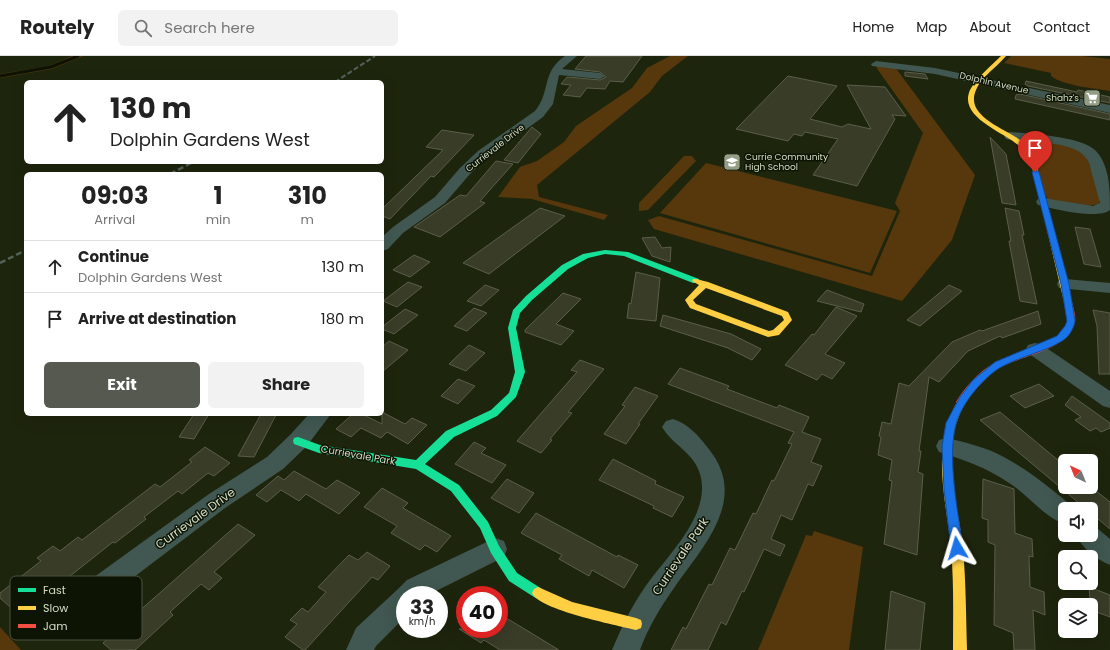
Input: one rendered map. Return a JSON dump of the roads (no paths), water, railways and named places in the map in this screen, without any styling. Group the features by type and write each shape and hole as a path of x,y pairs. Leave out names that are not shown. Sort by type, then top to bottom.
{"street":[{"path":"572,56 560,64 555,71 600,76"},
{"path":"960,650 957,548 950,490 947,446 951,423 964,399 976,382 999,364 1035,350 1060,338 1070,327 1071,321 1065,284 1032,157 1010,136 978,116 969,100 970,94 1004,56"},
{"name":"Dolphin Avenue","path":"876,64 935,71 1110,109"},
{"name":"Currievale Drive","path":"384,244 398,230 440,200 465,170 483,154 539,114 547,104 555,71"},
{"path":"1010,136 1066,142 1084,148 1092,154 1108,204 1102,209 1093,210 1043,202"},
{"path":"418,465 450,434 494,413 513,395 520,372 512,328 516,312 529,298 565,268 586,256 605,252 625,254 705,284 785,314 788,320 776,333 768,334 693,306 689,300 705,284"},
{"path":"1065,284 1110,288"},
{"path":"1035,350 1110,401"},
{"name":"Currievale Drive","path":"116,576 217,501 274,463 298,441 319,416"},
{"name":"Currievale Park","path":"626,650 636,624 657,589 692,542 711,510 714,491 710,470 703,456 673,427"},
{"name":"Currievale Park","path":"298,441 319,449 418,465 455,488 484,525 495,549 512,577 546,598 594,614 636,624"},
{"path":"947,446 981,457 1004,470 1058,508"},
{"path":"1096,542 1110,554"},
{"path":"420,586 495,549"},
{"path":"360,650 366,637 396,608"}],"waterway":[{"path":"0,76 51,67 78,56"}],"railway":[{"path":"338,80 375,56"},
{"path":"174,172 189,164"},
{"path":"0,263 24,251"}],"place":[{"name":"Shahz's","path":"1092,98"},
{"name":"Currie Community High School","path":"732,162"}]}
